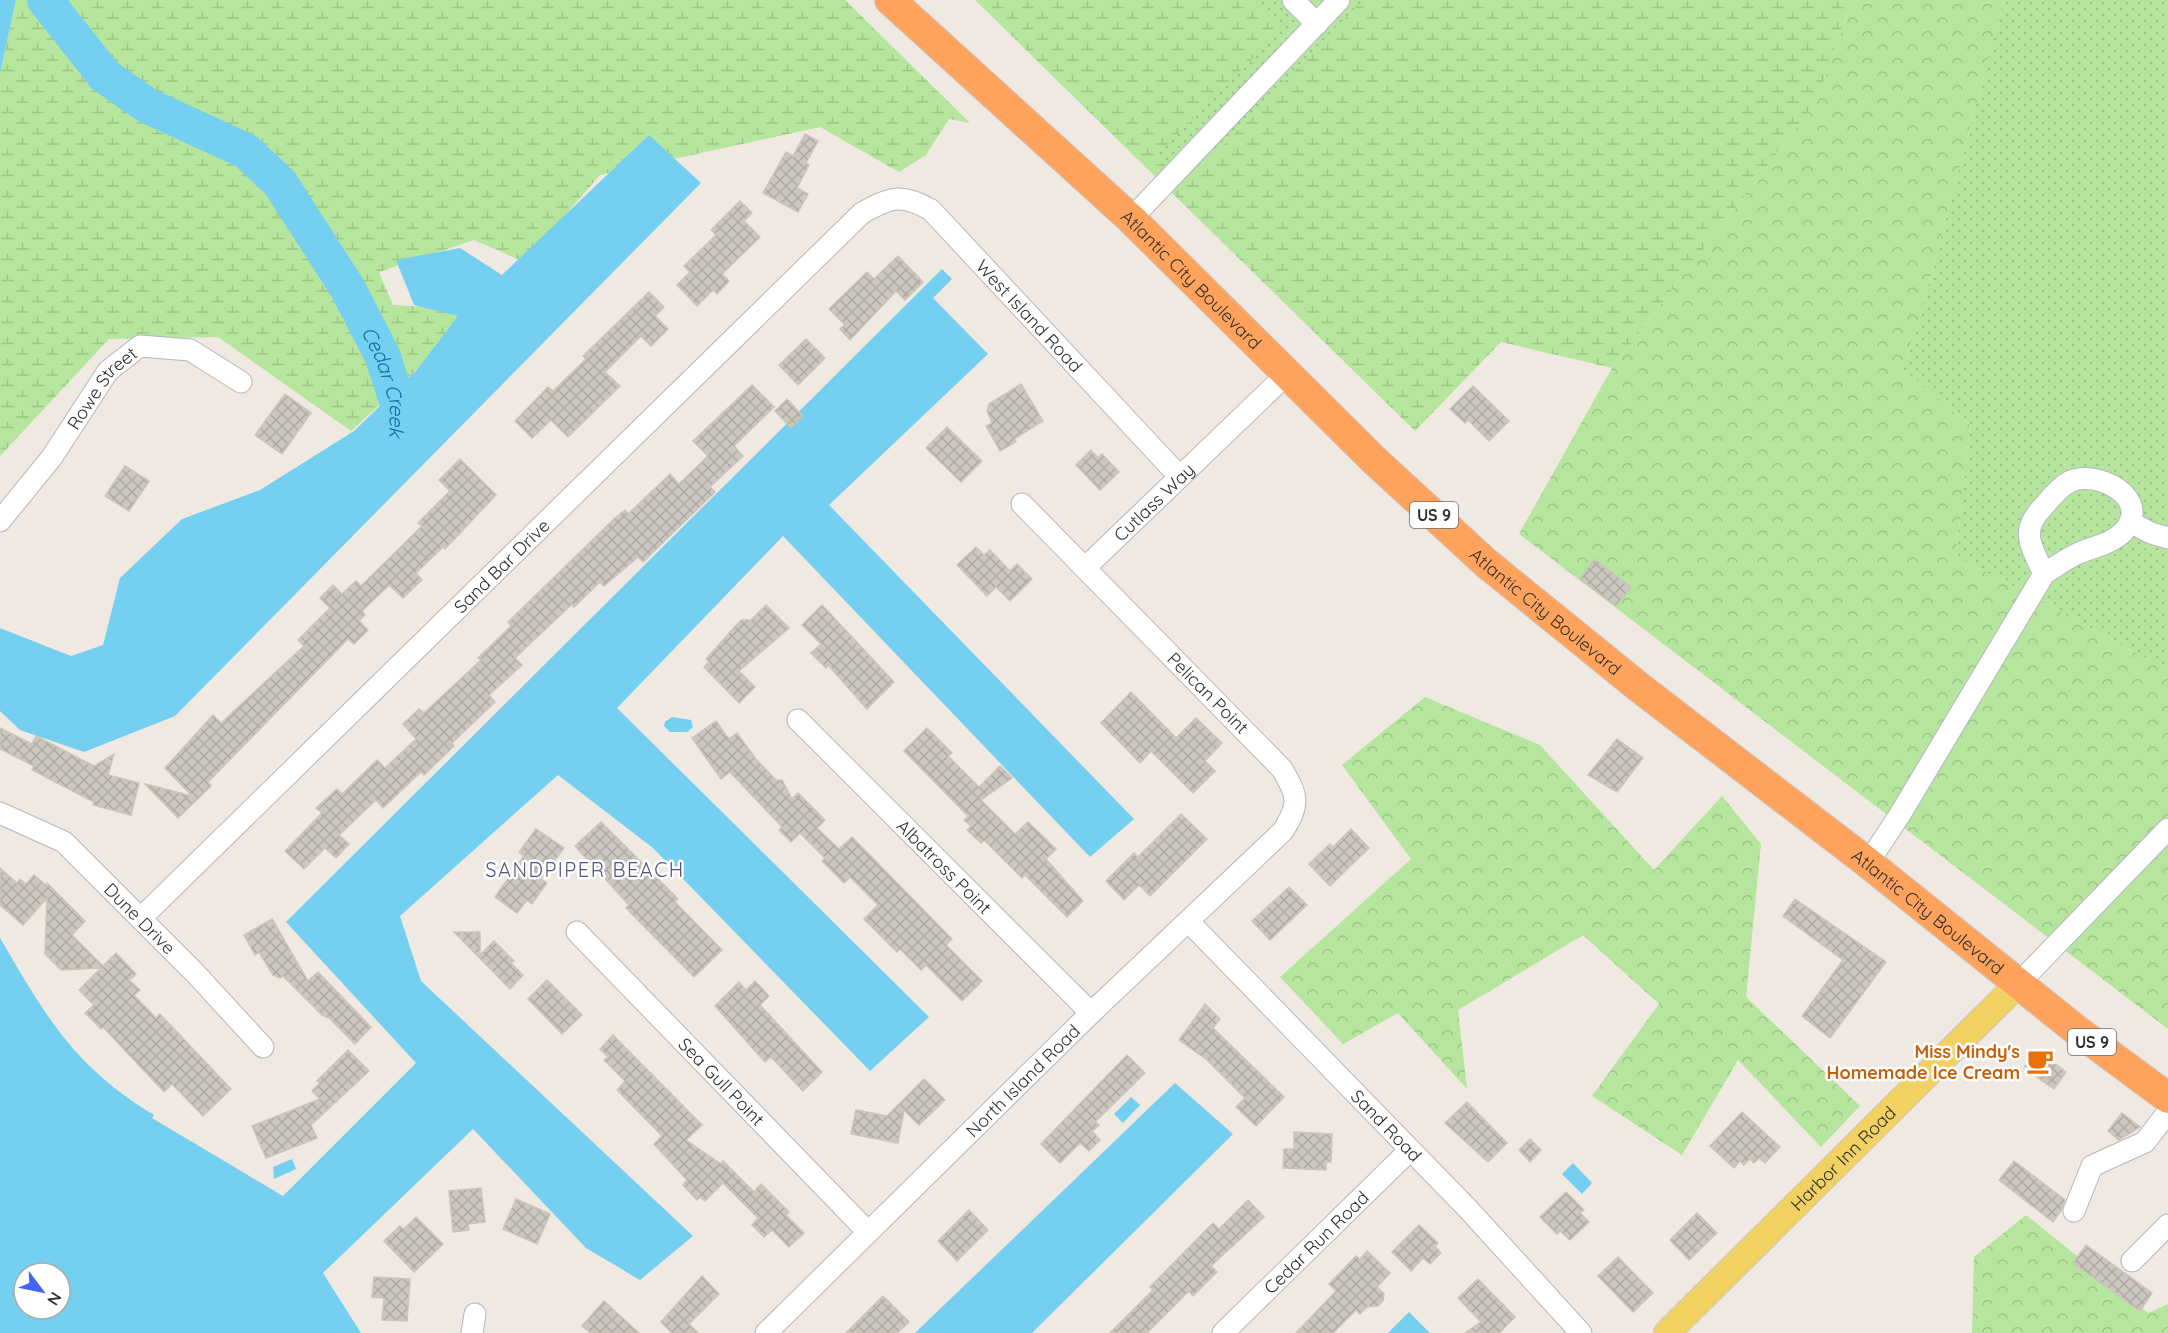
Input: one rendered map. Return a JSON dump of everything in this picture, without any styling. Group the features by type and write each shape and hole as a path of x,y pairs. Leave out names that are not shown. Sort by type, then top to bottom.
{"highway":[{"name":"Atlantic City Boulevard","path":"890,0 1131,219 1374,460 1486,563 1631,681 2168,1098"}],"main road":[{"name":"Harbor Inn Road","path":"1667,1333 2019,983"}],"street":[{"path":"1293,0 1317,24"},
{"path":"1131,219 1339,0"},
{"name":"West Island Road","path":"862,213 881,202 900,198 913,200 931,210 1179,476"},
{"name":"Sand Bar Drive","path":"141,918 862,213"},
{"name":"Rowe Street","path":"0,521 52,457 108,370 140,346 190,350 241,382"},
{"name":"Cutlass Way","path":"1086,567 1288,373"},
{"path":"1868,863 1899,816 2044,574 2078,553 2119,536 2130,522 2133,510 2123,492 2094,480 2069,482 2034,517 2029,529 2030,540 2044,574"},
{"path":"1022,504 1086,567"},
{"path":"2130,522 2151,533 2168,538"},
{"name":"Pelican Point","path":"1086,567 1282,769 1296,792 1294,813 1283,831"},
{"name":"Albatross Point","path":"798,720 1091,1013"},
{"name":"Dune Drive","path":"0,813 64,842 141,918 263,1047"},
{"name":"Harbor Inn Road","path":"2019,983 2168,829"},
{"name":"North Island Road","path":"766,1333 1091,1013 1283,831"},
{"name":"Sand Road","path":"1188,921 1410,1150 1581,1333"},
{"name":"Sea Gull Point","path":"578,932 868,1232"},
{"path":"2074,1211 2092,1166 2145,1142 2168,1112"},
{"name":"Cedar Run Road","path":"1222,1333 1410,1150"},
{"path":"2132,1261 2168,1225"}],"green space":[{"path":"16,0 845,0 970,123 949,119 926,155 899,172 820,127 600,175 524,262 474,240 379,272 393,305 471,309 409,378 351,431 218,337 109,339 0,456 0,73"},
{"path":"975,0 1858,0 1849,9 1816,102 1612,368 1501,342 1415,431"},
{"path":"1251,0 1363,0 1187,183 1155,157 1281,30"},
{"path":"1858,0 2004,0 1920,317 1903,369 1970,425 1956,556 2168,670 2168,1029 1519,534 1612,368 1816,102 1849,9"},
{"path":"2004,0 2168,0 2168,670 1956,556 1970,425 1903,369 1920,317"},
{"path":"1425,697 1540,745 1654,870 1722,796 1761,844 1746,997 1860,1106 1821,1147 1738,1060 1682,1155 1592,1096 1659,1004 1583,935 1458,1010 1467,1089 1398,1013 1343,1044 1280,977 1411,859 1342,765"},
{"path":"2026,1215 2148,1313 2168,1304 2168,1333 1972,1333 1974,1257"}],"water":[{"path":"0,0 16,0 0,73"},
{"path":"649,135 701,183 175,716 84,752 20,730 0,711 0,628 71,656 103,645 120,578 182,519 260,490 354,431 416,371 458,316 414,305 396,260 460,248 502,275"},
{"path":"942,269 952,279 933,298 988,354 829,505 1134,819 1090,857 783,536 617,708 929,1017 870,1071 653,848 558,775 400,916 421,981 693,1236 640,1280 586,1248 473,1129 323,1273 361,1333 0,1333 0,938 47,1015 82,1058 103,1078 126,1097 154,1115 152,1118 283,1196 416,1063 286,922"},
{"path":"672,717 691,720 693,727 687,732 670,732 664,726 665,722"},
{"path":"1175,1083 1233,1134 1032,1333 915,1333"},
{"path":"1131,1097 1140,1105 1123,1123 1114,1114"},
{"path":"292,1159 296,1169 274,1179 273,1167"},
{"path":"1573,1163 1592,1183 1582,1194 1562,1174"},
{"path":"1409,1312 1430,1333 1388,1333"}],"building":[{"path":"805,134 818,141 806,163 809,165 797,188 808,194 798,212 763,193 786,152 793,156"},
{"path":"740,201 752,213 744,221 760,237 722,274 729,281 717,294 713,290 697,306 677,285 690,272 684,266 716,235 711,230"},
{"path":"898,256 923,282 905,300 896,291 850,340 840,329 845,325 829,309 867,272 874,279"},
{"path":"649,292 664,307 655,316 668,329 651,346 641,336 605,372 620,386 568,437 551,420 532,438 515,421 548,387 553,391 586,359 583,356"},
{"path":"806,339 825,358 798,385 779,365"},
{"path":"1021,384 1043,421 1014,439 1016,442 1000,451 986,426 992,423 987,411 989,404"},
{"path":"752,385 774,407 734,446 743,456 710,487 715,492 643,562 638,557 604,586 600,582 574,607 572,604 515,658 522,665 489,695 495,702 452,743 454,746 424,775 421,772 383,808 376,800 339,835 349,844 336,858 325,848 304,869 285,851 322,813 316,808 337,789 342,794 377,760 385,768 416,739 403,724 419,709 424,713 481,660 478,658 511,626 508,622 615,518 625,510 628,514 670,474 679,484 708,456 693,441"},
{"path":"1473,386 1509,421 1489,441 1468,420 1465,423 1450,409"},
{"path":"285,394 311,413 282,454 255,435"},
{"path":"787,399 803,416 791,428 775,411"},
{"path":"947,427 982,461 961,482 926,448"},
{"path":"1091,450 1098,458 1102,454 1119,472 1100,490 1076,465"},
{"path":"460,459 496,495 445,549 443,547 416,573 422,580 403,598 389,585 362,611 365,615 359,621 368,630 354,644 348,639 208,782 211,786 178,818 145,784 192,796 165,768 213,715 221,723 304,646 298,640 330,608 320,598 333,585 342,594 356,581 361,586 422,526 418,523 450,491 439,480"},
{"path":"125,466 149,481 129,511 105,496"},
{"path":"976,547 984,555 990,550 1010,571 1017,564 1032,579 1010,601 996,587 987,596 957,565"},
{"path":"1594,559 1631,587 1616,606 1580,579"},
{"path":"766,605 789,628 739,671 755,687 739,703 704,667 709,662 706,659 741,620 751,620"},
{"path":"822,605 894,682 867,709 828,665 826,668 811,653 821,644 802,625"},
{"path":"1131,692 1176,738 1196,718 1222,743 1205,761 1215,771 1193,793 1151,751 1140,763 1101,723"},
{"path":"716,721 729,739 737,733 756,759 776,780 782,780 792,799 798,793 825,820 817,828 839,849 852,837 952,939 946,945 982,981 962,1001 926,965 921,970 900,949 897,952 864,919 878,905 850,877 844,883 822,861 825,858 800,833 791,842 779,830 782,827 730,772 721,779 692,738"},
{"path":"0,728 32,744 36,736 94,766 114,754 108,775 139,783 131,815 93,805 94,802 32,770 34,766 0,749"},
{"path":"927,728 952,753 948,756 979,787 1000,766 1012,778 981,800 1015,834 1028,822 1056,849 1046,859 1083,901 1067,917 1025,875 1022,878 984,840 981,843 967,830 971,826 964,820 968,816 904,751"},
{"path":"1617,739 1643,758 1617,792 1588,775"},
{"path":"1181,814 1207,839 1150,896 1139,885 1124,900 1106,881 1134,853 1138,857"},
{"path":"601,822 678,899 675,902 722,950 694,977 626,908 629,905 575,846"},
{"path":"536,829 564,848 541,879 547,883 532,904 527,900 517,913 495,897 524,856 519,852"},
{"path":"1351,829 1369,848 1330,886 1309,864 1330,844 1333,847"},
{"path":"0,868 17,883 20,879 26,884 34,875 47,886 47,883 85,921 72,935 103,966 116,953 136,974 129,980 140,990 134,995 156,1018 160,1014 231,1089 203,1116 172,1084 164,1092 103,1027 101,1029 85,1013 94,1005 79,990 101,968 61,970 45,954 47,898 23,925 0,905"},
{"path":"1289,887 1307,905 1270,940 1252,921"},
{"path":"1795,899 1886,962 1830,1038 1802,1016 1843,960 1783,916"},
{"path":"272,919 308,981 318,972 371,1027 355,1044 283,976 280,978 273,975 259,952 255,955 244,935"},
{"path":"454,932 480,932 480,955 494,941 514,961 511,963 523,975 510,989"},
{"path":"547,980 582,1015 562,1034 528,999"},
{"path":"755,981 769,996 760,1005 822,1072 803,1091 771,1057 765,1062 715,1006 739,982 746,990"},
{"path":"1205,1004 1220,1019 1213,1028 1284,1097 1256,1126 1236,1107 1245,1098 1207,1060 1179,1040"},
{"path":"613,1035 702,1125 686,1140 721,1164 723,1161 754,1192 761,1184 789,1212 786,1215 804,1233 789,1247 772,1230 764,1237 752,1225 758,1218 723,1183 705,1201 700,1197 697,1200 683,1185 687,1180 654,1144 662,1136 617,1090 625,1081 604,1060 608,1057 600,1049"},
{"path":"348,1050 369,1071 311,1125 317,1138 266,1158 252,1126 320,1099 312,1091 320,1083 317,1081"},
{"name":"Miss Mindy's Homemade Ice Cream","path":"2037,1050 2066,1072 2054,1089 2024,1068"},
{"path":"1127,1055 1145,1073 1095,1122 1099,1125 1092,1131 1100,1140 1089,1151 1080,1143 1060,1163 1041,1144"},
{"path":"924,1079 945,1100 919,1125 904,1110 898,1143 851,1134 856,1110 887,1116"},
{"path":"1467,1102 1507,1143 1488,1162 1445,1123"},
{"path":"1742,1112 1780,1147 1765,1163 1759,1158 1754,1163 1750,1159 1744,1165 1740,1161 1734,1168 1710,1146"},
{"path":"2122,1113 2140,1127 2119,1140 2108,1131"},
{"path":"1294,1132 1332,1134 1331,1162 1326,1162 1326,1170 1283,1168 1284,1149 1294,1149"},
{"path":"1530,1139 1541,1150 1530,1162 1519,1150"},
{"path":"2014,1161 2065,1200 2053,1222 1999,1180"},
{"path":"481,1188 485,1222 468,1224 469,1230 453,1232 449,1191"},
{"path":"1566,1192 1584,1210 1580,1213 1589,1222 1570,1240 1560,1231 1557,1234 1540,1217"},
{"path":"516,1199 550,1214 537,1244 503,1229"},
{"path":"1248,1200 1264,1217 1211,1266 1217,1272 1193,1296 1189,1291 1147,1333 1110,1333 1153,1290 1150,1287 1213,1223 1219,1229"},
{"path":"969,1210 988,1230 957,1261 938,1241"},
{"path":"1697,1213 1717,1233 1689,1260 1670,1240"},
{"path":"416,1217 443,1244 414,1272 384,1241 400,1226 404,1229"},
{"path":"1419,1225 1438,1243 1435,1246 1441,1253 1430,1264 1423,1258 1411,1271 1392,1252"},
{"path":"2086,1245 2152,1293 2140,1311 2073,1263"},
{"path":"1367,1251 1390,1273 1377,1287 1384,1294 1383,1301 1378,1306 1367,1307 1360,1314 1356,1310 1333,1333 1296,1333 1336,1291 1329,1284 1356,1256 1360,1259"},
{"path":"1618,1257 1653,1293 1633,1312 1598,1276"},
{"path":"702,1276 719,1294 689,1324 698,1333 672,1333 661,1322"},
{"path":"374,1277 410,1279 407,1321 382,1320 384,1298 372,1297"},
{"path":"1478,1279 1515,1317 1499,1333 1465,1333 1481,1322 1458,1298"},
{"path":"883,1296 909,1322 897,1333 846,1333"},
{"path":"604,1301 639,1333 591,1333 582,1326"}],"waterway":[{"name":"Cedar Creek","path":"45,0 105,76 148,106 246,151 280,183 348,289 383,357 398,404 397,441"}],"place":[{"name":"Miss Mindy's Homemade Ice Cream","path":"2040,1061"}],"district":[{"name":"SANDPIPER BEACH","path":"585,869"}]}
